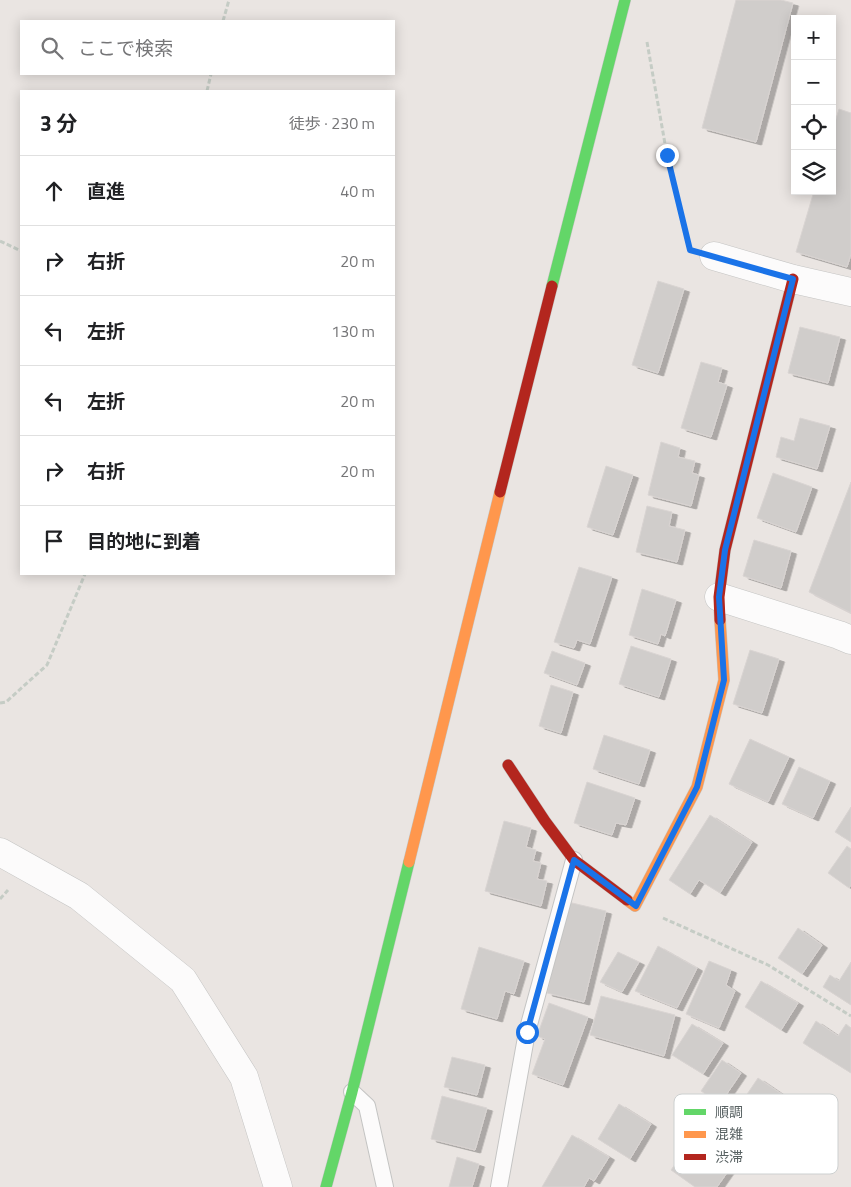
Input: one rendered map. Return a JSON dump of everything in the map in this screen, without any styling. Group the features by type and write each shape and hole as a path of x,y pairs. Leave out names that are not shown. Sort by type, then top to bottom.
{"street":[{"path":"326,1187 352,1092 512,444 625,0"},
{"path":"714,256 793,279 851,292"},
{"path":"508,765 545,822 574,860 636,906 697,787 724,680 719,597 725,550 793,279"},
{"path":"719,597 851,640"},
{"path":"0,852 79,896 183,980 244,1077 278,1187"}],"lane":[{"path":"499,1187 527,1032 574,860"},
{"path":"352,1092 367,1106 385,1187"}],"path":[{"path":"224,20 229,0"},
{"path":"647,39 667,155 690,250 714,256"},
{"path":"206,90 211,75"},
{"path":"0,241 20,251"},
{"path":"0,703 6,702 47,665 85,575"},
{"path":"636,906 768,965 851,1016"}],"building":[{"path":"736,0 781,0 793,3 756,142 702,128"},
{"path":"839,109 851,113 851,254 847,267 796,252 813,195 836,195 836,119"},
{"path":"658,281 684,289 658,373 632,365"},
{"path":"800,327 840,337 828,383 788,373"},
{"path":"701,362 722,368 718,382 727,385 711,437 681,428"},
{"path":"800,418 830,426 817,469 776,457 781,437 794,441"},
{"path":"661,442 680,448 678,457 695,461 692,473 699,475 691,506 648,495"},
{"path":"606,466 633,475 613,535 587,527"},
{"path":"773,473 812,487 796,532 757,518"},
{"path":"851,482 851,613 809,592"},
{"path":"647,506 672,512 669,526 685,530 677,562 636,552"},
{"path":"754,540 791,551 781,588 743,576"},
{"path":"579,567 612,577 590,644 577,640 574,648 554,642"},
{"path":"642,589 676,600 665,636 661,634 658,644 629,635"},
{"path":"631,646 671,659 659,697 619,684"},
{"path":"750,650 779,659 762,713 733,704"},
{"path":"552,651 585,663 577,685 544,673"},
{"path":"551,685 573,692 561,733 539,726"},
{"path":"604,735 650,750 639,784 593,769"},
{"path":"750,739 789,757 768,802 729,784"},
{"path":"799,767 830,781 813,818 782,804"},
{"path":"587,782 635,798 626,825 616,823 612,835 574,823"},
{"path":"851,807 851,842 835,832"},
{"path":"710,815 752,842 720,893 699,880 690,894 669,880"},
{"path":"504,821 531,828 526,847 536,850 533,861 541,863 537,879 547,881 541,906 485,891"},
{"path":"847,846 851,849 851,885 849,888 828,873"},
{"path":"568,902 606,911 584,1002 547,993"},
{"path":"798,928 822,945 802,974 778,958"},
{"path":"658,946 697,968 677,1008 635,991"},
{"path":"479,947 524,961 514,994 505,991 497,1019 461,1009"},
{"path":"618,952 639,962 622,992 600,982"},
{"path":"709,961 731,970 726,985 735,991 719,1028 686,1014"},
{"path":"851,962 851,1005 823,987 830,975 839,981"},
{"path":"761,981 798,1003 781,1030 745,1007"},
{"path":"601,996 675,1015 664,1056 590,1035"},
{"path":"549,1003 588,1017 563,1085 532,1074 545,1039 537,1036"},
{"path":"816,1021 838,1036 846,1024 851,1028 851,1073 803,1043"},
{"path":"692,1024 723,1043 703,1074 672,1055"},
{"path":"452,1057 485,1065 477,1095 444,1087"},
{"path":"722,1060 741,1073 727,1094 705,1094 701,1091"},
{"path":"758,1078 782,1094 747,1094"},
{"path":"442,1096 487,1108 475,1150 431,1139"},
{"path":"619,1104 651,1124 630,1159 598,1139"},
{"path":"572,1135 609,1157 594,1181 589,1178 584,1187 542,1187"},
{"path":"457,1157 479,1164 472,1187 449,1187"},
{"path":"677,1174 726,1174 717,1187 695,1187"}],"traffic: fast":[{"path":"552,286 625,0"},
{"path":"326,1187 352,1092 409,862"}],"traffic: slow":[{"path":"409,862 500,492"},
{"path":"627,900 635,906 697,787 724,680 720,620"}],"traffic: jam":[{"path":"720,620 719,597 725,550 793,279"},
{"path":"500,492 552,286"},
{"path":"508,765 545,821 574,860 627,900"}],"route":[{"path":"527,1032 574,860 636,906 697,787 724,680 719,597 725,550 793,279 690,250 667,155"}]}
